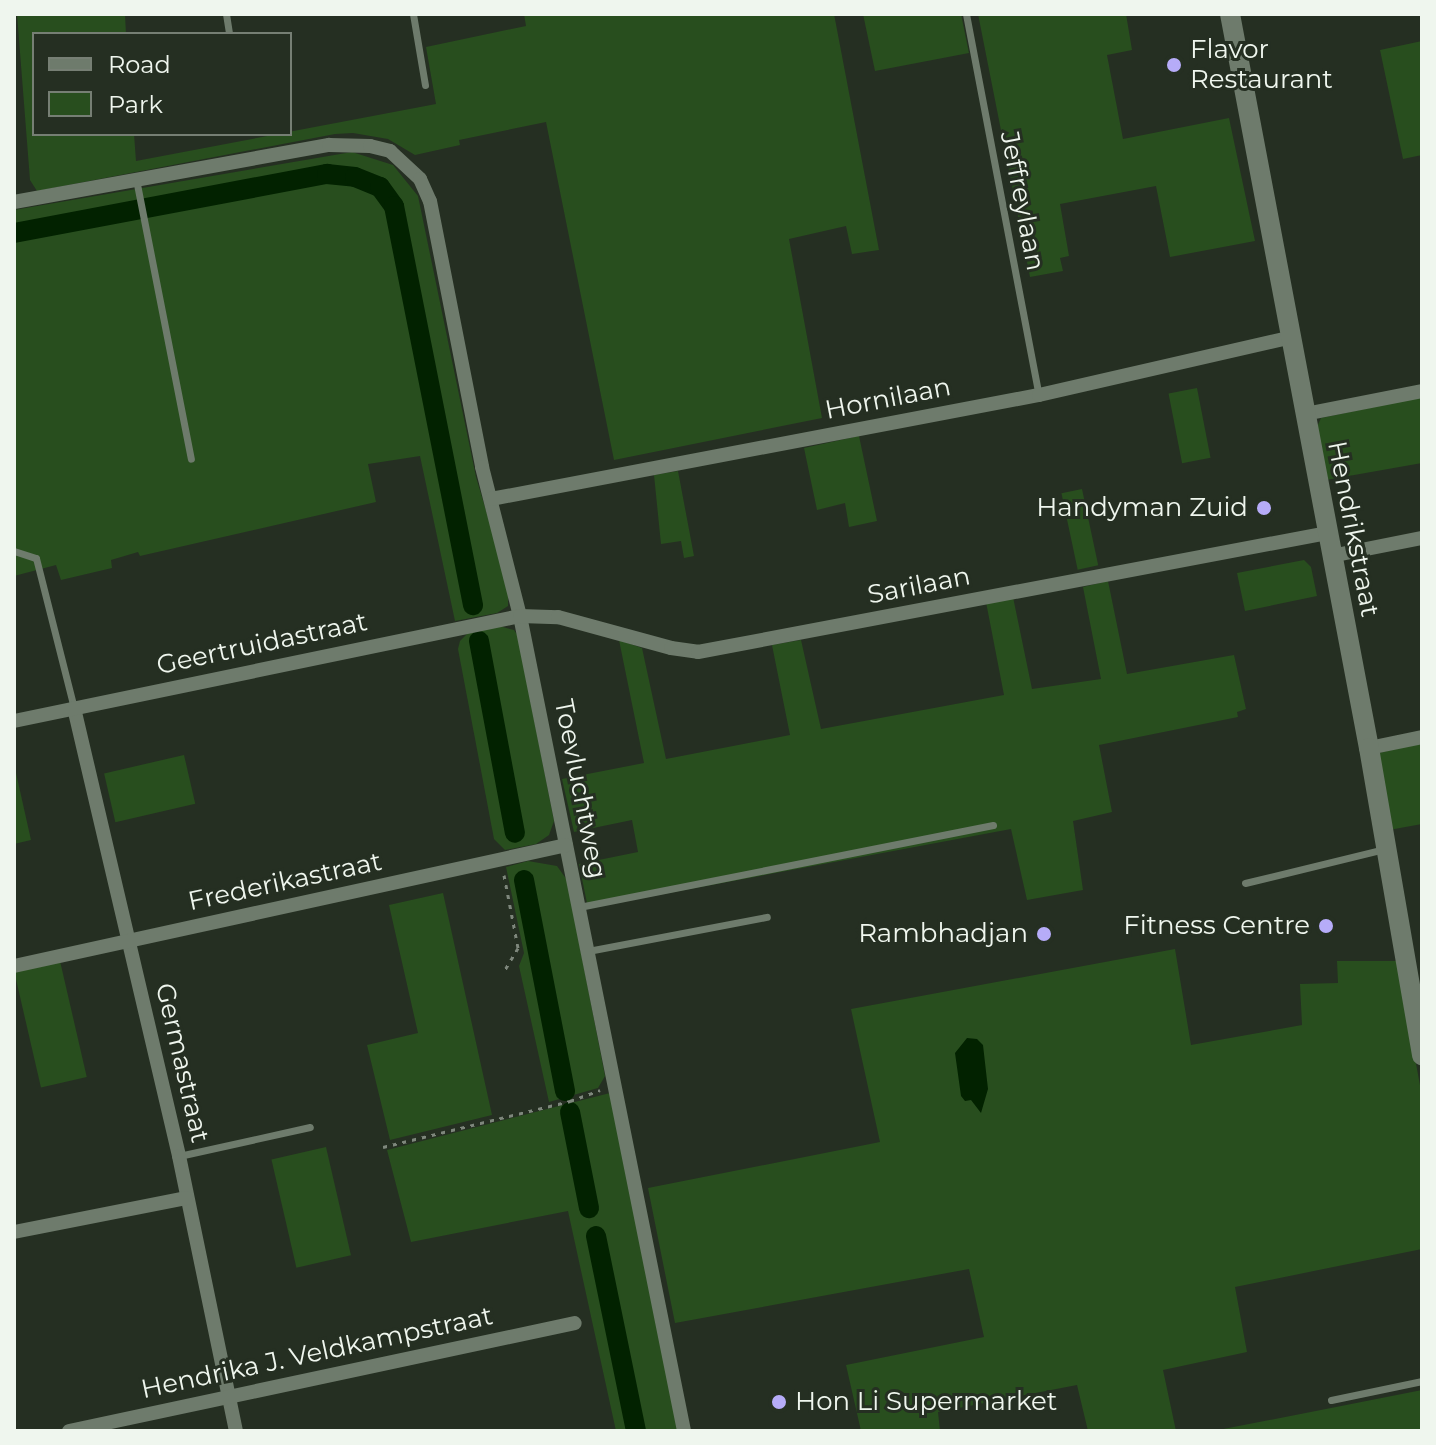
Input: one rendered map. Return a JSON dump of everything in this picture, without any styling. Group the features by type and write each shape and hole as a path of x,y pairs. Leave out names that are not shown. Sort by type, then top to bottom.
{"street":[{"name":"Hendrikstraat","path":"1230,14 1369,748 1422,1054"},
{"name":"Toevluchtweg","path":"136,178 329,145 370,146 390,151 406,164 420,179 430,201 491,499 520,616 684,1431"},
{"path":"14,202 136,178"},
{"name":"Hornilaan","path":"491,499 1039,395 1292,337"},
{"path":"1305,414 1422,391"},
{"name":"Sarilaan","path":"520,616 558,617 671,648 698,652 1327,533"},
{"path":"1331,556 1422,538"},
{"name":"Geertruidastraat","path":"14,721 520,616"},
{"name":"Germastraat","path":"74,708 179,1156 236,1431"},
{"path":"1369,748 1422,737"},
{"name":"Frederikastraat","path":"14,966 566,845"},
{"path":"14,1232 186,1198"},
{"name":"Hendrika J. Veldkampstraat","path":"69,1431 575,1323"}],"lane":[{"path":"413,14 425,85"},
{"name":"Jeffreylaan","path":"966,14 1039,395"},
{"path":"136,178 191,459"},
{"path":"14,551 36,558 74,708"},
{"path":"579,907 993,825"},
{"path":"1245,883 1386,849"},
{"path":"588,951 767,917"},
{"path":"179,1156 310,1127"},
{"path":"1331,1400 1422,1381"}],"path":[{"path":"501,859 518,948 505,970"},
{"path":"383,1147 570,1101 615,1085"}],"green space":[{"path":"17,14 125,14 126,32 32,32 32,136 134,136 136,161 268,136 292,136 292,131 436,104 426,47 526,26 524,14 834,14 879,250 852,254 846,226 789,239 822,418 614,460 546,122 459,140 460,145 415,155 388,139 353,133 335,134 37,191 30,180"},
{"path":"863,14 961,14 969,53 875,71"},
{"path":"978,14 1126,14 1132,50 1107,55 1123,139 1229,118 1255,241 1170,257 1156,186 1060,204 1069,256 1060,258 1063,271 1030,277"},
{"path":"1422,41 1422,155 1403,159 1380,50"},
{"path":"352,152 393,165 418,196 476,477 508,584 508,606 497,613 455,621 420,456 368,464 376,502 140,556 138,552 111,560 112,568 61,580 56,565 14,576 14,210"},
{"path":"1197,388 1211,458 1182,463 1169,394"},
{"path":"1422,397 1422,463 1326,480 1317,427 1321,418"},
{"path":"859,436 877,521 849,527 845,503 817,510 804,448"},
{"path":"678,471 694,556 684,558 681,541 661,544 654,475"},
{"path":"1082,489 1098,565 1078,570 1061,493"},
{"path":"1304,560 1311,567 1317,596 1245,611 1237,573"},
{"path":"1108,581 1127,674 1234,655 1246,709 1237,712 1238,717 1099,745 1112,812 1073,821 1083,890 1027,900 1011,829 588,908 579,864 638,852 632,820 574,832 562,779 644,763 619,640 642,648 666,759 790,735 772,645 801,640 821,729 1004,695 986,602 1013,597 1032,689 1101,679 1083,587"},
{"path":"499,626 514,630 518,636 554,821 549,835 536,844 505,850 494,839 458,649 460,641 470,631"},
{"path":"1422,743 1422,824 1389,830 1379,753"},
{"path":"184,755 195,804 115,822 104,773"},
{"path":"14,764 31,840 14,844"},
{"path":"528,861 557,866 567,880 605,1076 598,1088 549,1102 519,966 524,953 506,867"},
{"path":"443,893 492,1115 390,1140 367,1045 418,1033 389,905"},
{"path":"1175,949 1191,1045 1302,1025 1300,984 1338,983 1337,961 1397,961 1422,1096 1422,1249 1235,1287 1247,1352 1163,1370 1176,1431 1088,1431 1077,1385 938,1412 940,1431 861,1431 846,1365 984,1337 969,1269 675,1323 648,1188 880,1142 851,1009"},
{"path":"60,961 87,1077 41,1088 14,972"},
{"path":"610,1093 679,1431 616,1431 568,1211 411,1242 387,1150"},
{"path":"326,1147 351,1255 296,1268 271,1160"},
{"path":"1422,1390 1422,1431 1213,1431 1331,1408"}],"shaded area":[{"path":"967,1038 977,1039 983,1045 988,1089 981,1113 971,1100 965,1101 961,1096 955,1053"}],"waterway":[{"path":"14,233 327,174 355,177 380,187 394,206 473,605"},
{"path":"479,641 515,833"},
{"path":"524,880 565,1091"},
{"path":"570,1112 589,1208"},
{"path":"596,1236 636,1431"}],"place":[{"name":"Flavor Restaurant","path":"1174,65"},
{"name":"Handyman Zuid","path":"1264,508"},
{"name":"Fitness Centre","path":"1326,926"},
{"name":"Rambhadjan","path":"1044,934"},
{"name":"Hon Li Supermarket","path":"779,1402"}]}
